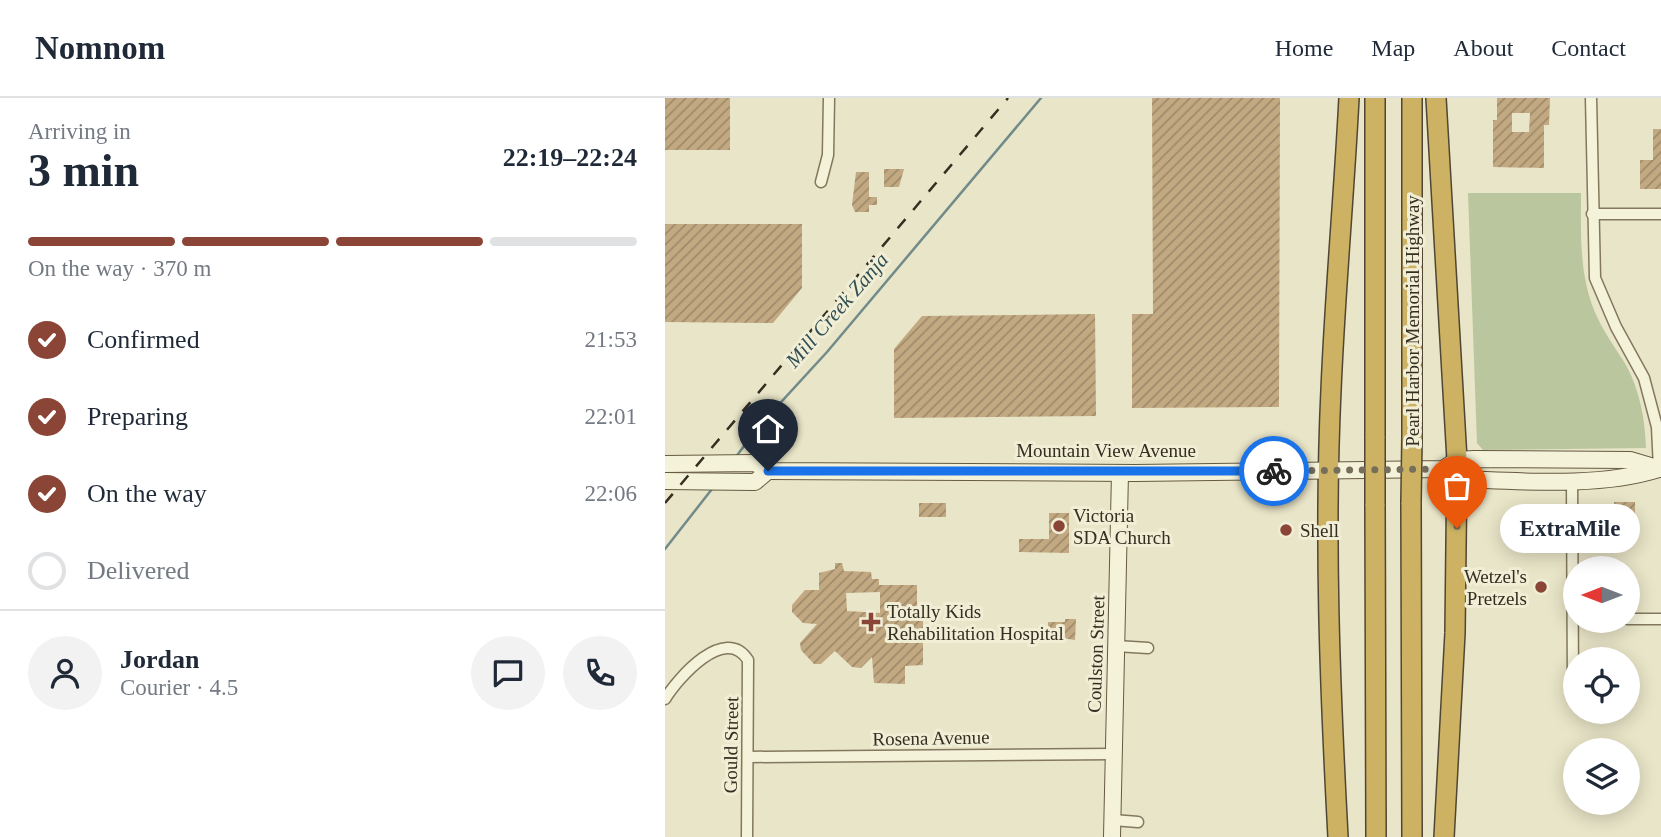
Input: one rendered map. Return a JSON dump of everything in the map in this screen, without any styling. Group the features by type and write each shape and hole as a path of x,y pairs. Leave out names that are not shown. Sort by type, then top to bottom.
{"highway":[{"path":"1338,837 1329,660 1329,470 1349,98"},
{"name":"Pearl Harbor Memorial Highway","path":"1375,98 1376,837"},
{"name":"Pearl Harbor Memorial Highway","path":"1412,98 1412,837"},
{"path":"1437,98 1453,469 1455,634 1444,837"}],"main road":[{"name":"Mountain View Avenue","path":"665,464 1120,473 1453,469 1630,460 1660,469"},
{"name":"Mountain View Avenue","path":"665,481 755,482 762,467"},
{"name":"Mountain View Avenue","path":"1453,469 1572,480 1632,478 1660,469"},
{"name":"Coulston Street","path":"1112,829 1120,473"}],"street":[{"path":"821,182 828,155 829,98"},
{"path":"1591,98 1595,278 1616,327 1644,378 1657,427 1660,469"},
{"path":"1592,214 1661,214"},
{"path":"1572,480 1573,556"},
{"path":"1640,619 1661,619"},
{"path":"1116,646 1148,648"},
{"name":"Gould Street","path":"665,699 682,675 701,658 725,649 744,654 749,670 747,837"},
{"name":"Rosena Avenue","path":"748,757 866,757 891,753 1114,754"},
{"path":"1112,829 1138,822"}],"green space":[{"path":"1468,193 1581,193 1582,252 1589,296 1601,324 1635,385 1643,416 1646,448 1483,450 1477,443"}],"building":[{"path":"665,98 730,98 730,150 665,150"},
{"path":"1152,98 1280,98 1279,407 1132,408 1132,314 1153,314"},
{"path":"1497,98 1550,98 1549,125 1544,125 1544,168 1493,167 1493,120 1497,120","holes":["1512,113 1530,113 1529,132 1512,132"]},
{"path":"1653,129 1661,129 1661,189 1640,189 1640,160 1653,160"},
{"path":"884,169 904,169 899,187 884,187"},
{"path":"856,172 869,172 869,197 877,197 877,205 869,205 869,212 855,212 852,205"},
{"path":"665,224 802,224 802,288 773,323 665,322"},
{"path":"1095,314 1096,416 894,418 894,349 922,316"},
{"path":"1614,502 1635,502 1635,520 1616,522"},
{"path":"919,503 946,503 946,517 919,517"},
{"name":"Victoria SDA Church","path":"1049,513 1069,513 1069,553 1019,552 1019,539 1049,539"},
{"name":"Totally Kids Rehabilitation Hospital","path":"835,563 842,563 844,571 871,572 872,579 879,579 879,585 917,585 917,609 923,617 923,665 905,666 905,684 874,683 872,657 861,668 852,667 835,651 821,664 814,664 801,650 800,643 817,624 803,623 792,612 792,605 805,590 819,590 819,573 835,569","holes":["880,592 880,613 847,611 846,593"]},
{"path":"1065,619 1076,619 1075,640 1048,636 1048,622 1065,622"}],"waterway":[{"name":"Mill Creek Zanja","path":"735,458 760,425 827,352 1041,98"},
{"name":"Mill Creek Zanja","path":"665,549 712,489"}],"railway":[{"path":"665,503 1008,98"}],"way so far":[{"path":"1274,471 1443,469 1457,460 1457,528"}],"place":[{"name":"Victoria SDA Church","path":"1059,526"},
{"name":"ExtraMile","path":"1457,528"},
{"name":"Shell","path":"1286,530"},
{"name":"Wetzel's Pretzels","path":"1541,587"},
{"name":"Totally Kids Rehabilitation Hospital","path":"871,622"}],"route":[{"path":"768,471 1274,471"}]}
